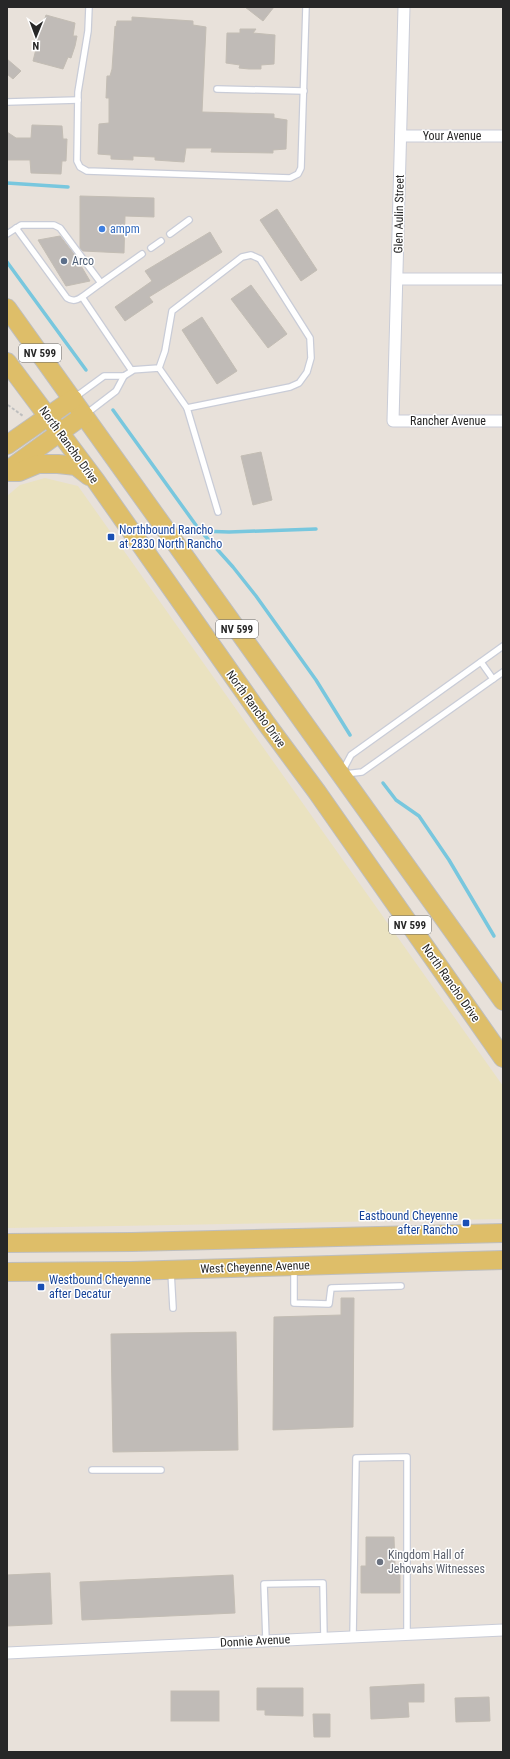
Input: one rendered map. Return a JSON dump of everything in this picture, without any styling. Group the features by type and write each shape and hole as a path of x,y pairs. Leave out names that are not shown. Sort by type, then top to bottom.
{"main road":[{"name":"NV 599","path":"7,308 503,1001"},
{"name":"North Rancho Drive","path":"7,362 96,481 266,723 317,792 503,1058"},
{"path":"7,446 72,399"},
{"path":"7,472 84,415"},
{"path":"7,472 20,472 38,464 68,464 76,466 96,481"},
{"path":"317,792 341,774"},
{"path":"7,1243 132,1242 503,1233"},
{"name":"West Cheyenne Avenue","path":"7,1272 503,1260"}],"street":[{"name":"Glen Aulin Street","path":"393,421 398,279 404,7"},
{"name":"Your Avenue","path":"401,136 503,136"},
{"path":"398,279 503,279"},
{"name":"Rancher Avenue","path":"393,421 503,421"},
{"name":"Donnie Avenue","path":"7,1653 503,1630"}],"lane":[{"path":"89,7 88,31 78,100 77,161 80,167 87,171 290,178 298,174 301,168 306,7"},
{"path":"217,89 304,91"},
{"path":"7,102 78,100"},
{"path":"170,234 189,220"},
{"path":"7,234 21,225 54,225 60,228 101,283"},
{"path":"16,228 67,298 71,301 76,301 142,254"},
{"path":"151,248 161,241"},
{"path":"159,368 165,351 172,311 242,257 251,255 260,259 310,338 310,358 307,372 299,382 290,387 187,408"},
{"path":"82,297 132,370"},
{"path":"84,415 116,391 124,376 132,370 159,368"},
{"path":"159,368 187,408 218,512"},
{"path":"72,399 104,376 124,376"},
{"path":"341,774 351,755 503,646"},
{"path":"481,662 493,679"},
{"path":"341,774 362,772 503,672"},
{"path":"294,1266 294,1303 329,1304 331,1288 400,1286"},
{"path":"171,1269 173,1308"},
{"path":"353,1636 356,1458 407,1457 407,1634"},
{"path":"92,1470 160,1470"},
{"path":"266,1640 264,1584 323,1582 324,1638"}],"path":[{"path":"8,405 28,420"}],"sand":[{"path":"45,478 78,486 503,1086 503,1219 7,1228 7,496 20,485"}],"building":[{"path":"245,7 274,7 263,21"},
{"path":"46,15 75,23 73,36 77,36 75,46 71,58 68,57 63,69 33,61 36,49 33,48 38,26 42,27"},
{"path":"132,17 193,21 193,25 206,27 202,112 274,114 274,118 287,120 286,149 273,150 273,153 211,152 212,148 186,148 184,162 155,160 155,157 133,156 133,160 111,159 111,155 98,154 99,124 109,123 109,98 106,98 107,76 110,76 112,69 115,26 116,27 117,21 132,21"},
{"path":"240,29 256,29 253,33 275,35 274,64 261,65 261,69 249,69 239,68 240,65 226,63 227,33 240,33"},
{"path":"7,59 21,71 13,79 7,74"},
{"path":"32,125 62,126 63,139 67,139 66,161 62,161 61,174 31,173 30,160 7,160 7,132 16,138 31,138"},
{"path":"80,196 154,198 154,217 125,216 124,253 83,251 80,248"},
{"path":"277,209 317,270 301,281 260,220"},
{"path":"210,232 222,252 149,297 153,302 125,321 115,307 152,281 145,271"},
{"path":"60,236 74,254 90,281 66,286 38,240"},
{"path":"251,285 287,334 268,348 231,299"},
{"path":"202,317 237,371 217,384 182,330"},
{"path":"261,452 272,500 253,505 241,456"},
{"path":"341,1298 354,1298 353,1427 273,1430 274,1317 341,1315"},
{"path":"236,1332 238,1450 113,1452 111,1334"},
{"name":"Kingdom Hall of Jehovahs Witnesses","path":"366,1537 394,1537 395,1565 400,1565 400,1593 361,1593 361,1566 366,1566"},
{"path":"50,1573 52,1624 7,1626 7,1575"},
{"path":"233,1575 235,1613 82,1620 80,1582"},
{"path":"424,1684 424,1702 408,1702 409,1717 371,1719 370,1687"},
{"path":"257,1688 303,1688 303,1716 265,1715 265,1710 257,1710"},
{"path":"171,1691 219,1691 219,1721 171,1721"},
{"path":"489,1697 490,1721 456,1722 455,1698"},
{"path":"313,1714 330,1714 330,1737 314,1737"}],"waterway":[{"path":"7,183 68,187"},
{"path":"7,262 86,370"},
{"path":"113,410 198,528 233,567 256,596 316,680 350,735"},
{"path":"200,531 229,532 316,529"},
{"path":"383,783 396,800 419,816 449,860 494,936"}],"place":[{"name":"ampm","path":"102,229"},
{"name":"Arco","path":"64,261"},
{"name":"Northbound Rancho at 2830 North Rancho","path":"111,537"},
{"name":"Eastbound Cheyenne after Rancho","path":"466,1223"},
{"name":"Westbound Cheyenne after Decatur","path":"41,1287"},
{"name":"Kingdom Hall of Jehovahs Witnesses","path":"380,1562"}]}
